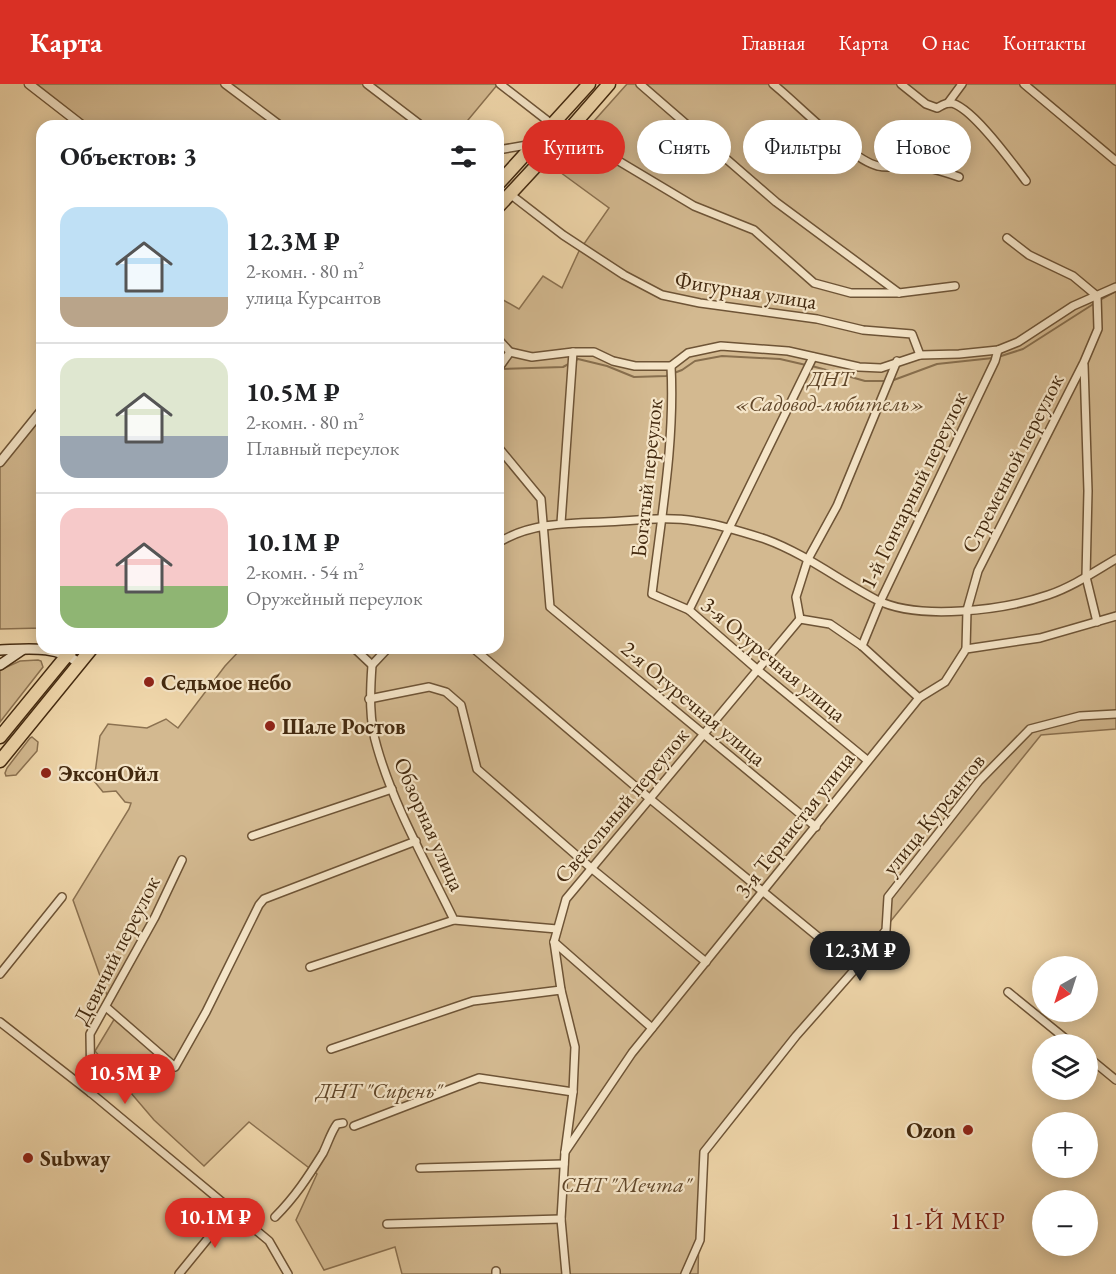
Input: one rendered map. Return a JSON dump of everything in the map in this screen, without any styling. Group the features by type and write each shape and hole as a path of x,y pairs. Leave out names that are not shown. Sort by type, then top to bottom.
{"highway":[{"path":"557,120 589,84"},
{"path":"578,120 609,84"},
{"path":"504,178 522,158"},
{"path":"504,200 529,174"},
{"path":"0,737 69,654"},
{"path":"0,761 87,654"}],"main road":[{"path":"0,665 24,649"},
{"path":"0,650 36,649"},
{"path":"73,654 79,663"}],"street":[{"path":"29,84 75,120"},
{"path":"225,84 273,120"},
{"path":"367,84 414,120"},
{"path":"500,84 547,120"},
{"path":"640,84 776,202 899,293"},
{"path":"773,84 863,159 878,166 915,166 939,170 959,177"},
{"path":"901,84 926,104 937,108 948,103 962,84"},
{"path":"1024,84 1116,161"},
{"path":"948,103 956,105 974,117 1026,181"},
{"path":"504,149 522,146"},
{"path":"625,165 694,206 754,230 814,283 851,293 899,293 955,286"},
{"name":"Фигурная улица","path":"510,194 563,235 624,275 662,296 817,319 863,330 912,334 920,355"},
{"path":"1007,238 1029,255 1073,276 1097,296"},
{"path":"504,346 510,352 532,357 594,352 613,361 634,366 671,366 688,353 721,346 789,351 859,367 881,368 920,355 998,350 1018,342 1073,306 1116,287"},
{"name":"Стременной переулок","path":"966,649 967,610 978,571 1084,362 1098,329 1097,296"},
{"name":"1-й Гончарный переулок","path":"862,646 880,602 995,361 998,350"},
{"path":"504,360 510,352"},
{"path":"561,523 573,352"},
{"path":"689,610 813,357"},
{"path":"897,361 837,506 808,559 796,597 800,619 831,624 862,646 919,698"},
{"path":"1084,362 1088,491 1086,577 1097,622"},
{"name":"Богатый переулок","path":"652,594 660,519 670,459 673,404 671,366"},
{"path":"0,462 36,417"},
{"path":"504,454 541,499 543,526"},
{"path":"504,541 543,526 561,523 694,520 766,540 808,559 880,602 917,612 1002,606 1048,595 1086,577 1116,559"},
{"name":"2-я Огуречная улица","path":"543,526 550,607 816,827"},
{"name":"3-я Огуречная улица","path":"652,594 689,610 867,760"},
{"path":"966,649 1040,638 1116,616"},
{"name":"Свекольный переулок","path":"566,1274 561,1219 575,1047 561,990 554,942 566,899 649,798 759,671 800,619"},
{"name":"3-я Тернистая улица","path":"565,1152 632,1053 816,827 867,760 919,698 945,682 966,649"},
{"path":"360,654 372,665 382,654"},
{"path":"479,654 649,798 856,968"},
{"name":"Обзорная улица","path":"372,665 369,699 376,746 392,789 454,920 557,929"},
{"path":"369,699 429,687 446,692 461,705 477,769 591,868 706,962"},
{"name":"улица Курсантов","path":"685,1274 700,1240 704,1152 796,1036 886,930 888,897 979,781 1030,729 1080,717 1116,714"},
{"path":"252,836 392,789"},
{"path":"106,1006 175,1066 207,1012 264,899 416,841"},
{"name":"Девичий переулок","path":"91,1093 90,1034 154,917 182,860"},
{"path":"0,974 62,897"},
{"path":"310,967 454,920"},
{"path":"554,942 652,1028"},
{"path":"331,1049 473,1001 561,990"},
{"path":"1008,992 1060,1034"},
{"path":"0,1022 91,1093 269,1241 288,1274"},
{"path":"1098,1065 1116,1080"},
{"path":"354,1126 479,1078 573,1092"},
{"path":"275,1217 295,1197 324,1150 334,1128 342,1123"},
{"path":"420,1168 564,1164"},
{"path":"178,1274 232,1209"},
{"path":"387,1224 561,1219"}],"green space":[{"path":"36,84 498,84 468,120 417,120 411,115 407,120 81,120"},
{"name":"ДНТ «Садовод-любитель»","path":"627,84 1116,84 1116,729 1041,735 701,1156 698,1274 402,1274 395,1247 324,1270 296,1220 317,1174 249,1122 204,1166 154,1120 95,1051 115,1018 73,900 131,803 125,802 116,791 103,792 94,781 100,736 108,724 147,728 166,719 178,728 236,654 504,654 504,300 519,309 543,276 562,288 579,251 609,208 563,174 625,174 625,120 595,120"},
{"path":"36,422 36,628 0,629 0,467"},
{"path":"20,661 41,661 43,667 0,722 0,670"},
{"path":"32,737 38,742 37,751 16,775 6,776 7,768"}],"waterway":[{"path":"1100,300 1116,291"},
{"path":"998,357 1023,349 1095,303"},
{"path":"504,369 563,367 578,359 607,366 634,377 666,376 682,370 695,361 722,356 780,359 806,365"},
{"path":"891,381 937,364 993,358"},
{"path":"812,366 865,381 885,381"}],"place":[{"name":"Седьмое небо","path":"149,682"},
{"name":"Шале Ростов","path":"270,726"},
{"name":"ЭксонОйл","path":"46,773"},
{"name":"Ozon","path":"968,1130"},
{"name":"Subway","path":"28,1158"}],"district":[{"name":"11-Й МКР","path":"948,1221"}],"park label":[{"name":"ДНТ \"Сирень\"","path":"379,1090"},
{"name":"СНТ \"Мечта\"","path":"626,1184"}]}
